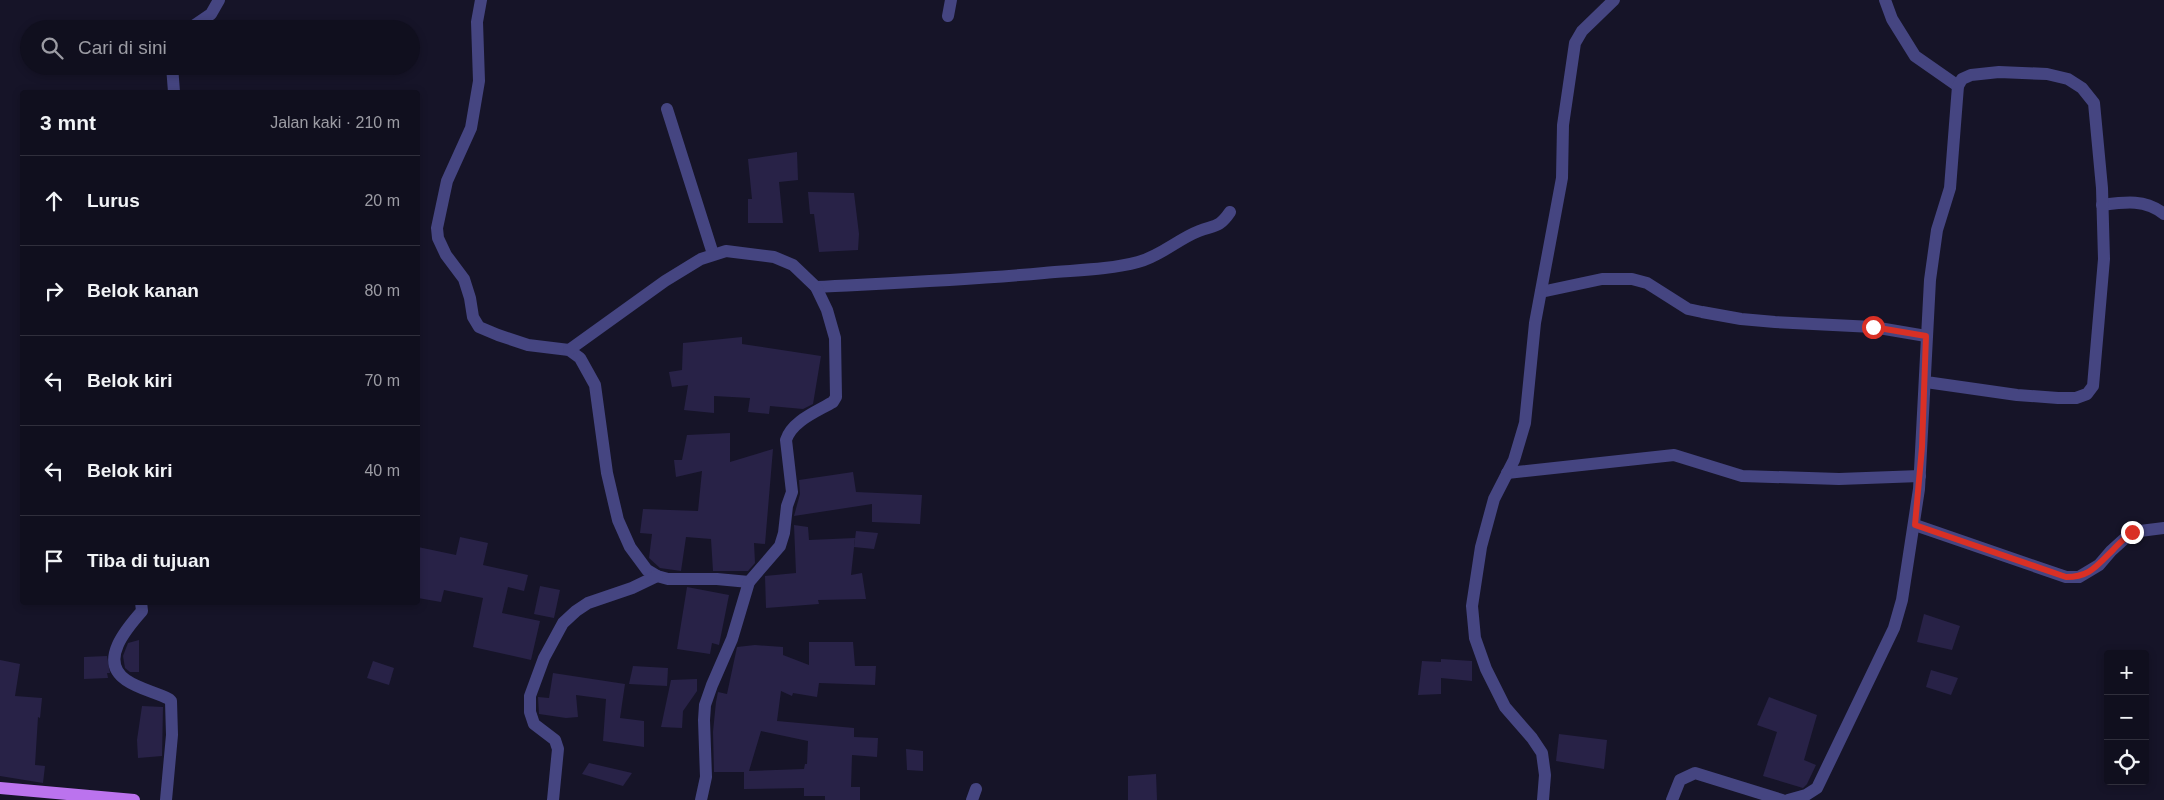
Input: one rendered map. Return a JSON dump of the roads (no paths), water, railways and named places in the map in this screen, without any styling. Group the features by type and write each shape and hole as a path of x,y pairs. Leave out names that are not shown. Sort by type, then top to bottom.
{"main road":[{"path":"0,788 127,800"}],"street":[{"path":"202,20 211,14 219,0"},
{"path":"481,0 477,22 479,81 471,128 447,181 437,228 438,238 446,255 464,279 473,317 479,327 528,345 570,350 580,358 595,385 611,493 624,534 639,561 647,570 657,576 668,579 717,579 749,582"},
{"path":"948,16 951,0"},
{"path":"1543,800 1545,775 1542,753 1505,707 1480,654 1472,621 1474,590 1481,547 1494,498 1514,460 1525,423 1531,351 1562,178 1563,125 1575,44 1582,31 1614,0"},
{"path":"1886,0 1892,19 1915,56 1958,86"},
{"path":"1788,800 1806,795 1817,788 1894,628 1902,600 1915,525 1920,476 1930,280 1937,230 1950,188 1958,86 1962,79 1971,75 1999,72 2047,74 2068,79 2082,88 2094,103 2104,259 2093,386 2087,394 2076,398 2025,395 1926,382"},
{"path":"173,75 174,90"},
{"path":"667,109 713,254"},
{"path":"2102,205 2129,202 2146,204 2164,214"},
{"path":"816,287 986,278 1106,267 1137,262 1154,257 1200,231 1214,228 1224,222 1230,212"},
{"path":"570,350 665,281 701,259 726,251 774,257 793,265 816,287 827,310 835,338 836,397 832,402 795,425 788,433 786,447 792,492 787,506 784,532 780,546 749,582 732,639 705,705 704,744 706,777 701,800"},
{"path":"1541,292 1602,278 1632,279 1647,283 1688,309 1702,312 1741,319 1775,322 1873,327 1926,336"},
{"path":"1507,473 1674,455 1742,476 1839,479 1920,476"},
{"path":"1915,525 2066,577 2079,577 2099,566 2111,551 2132,532 2164,528"},
{"path":"553,800 558,749 555,740 534,724 530,712 530,696 544,658 563,623 588,602 632,588 657,576"},
{"path":"141,605 142,610 132,620 119,642 114,658 115,666 117,672 126,680 169,699 171,702 172,735 166,800"},
{"path":"1672,800 1680,780 1695,773 1782,800"}]}
